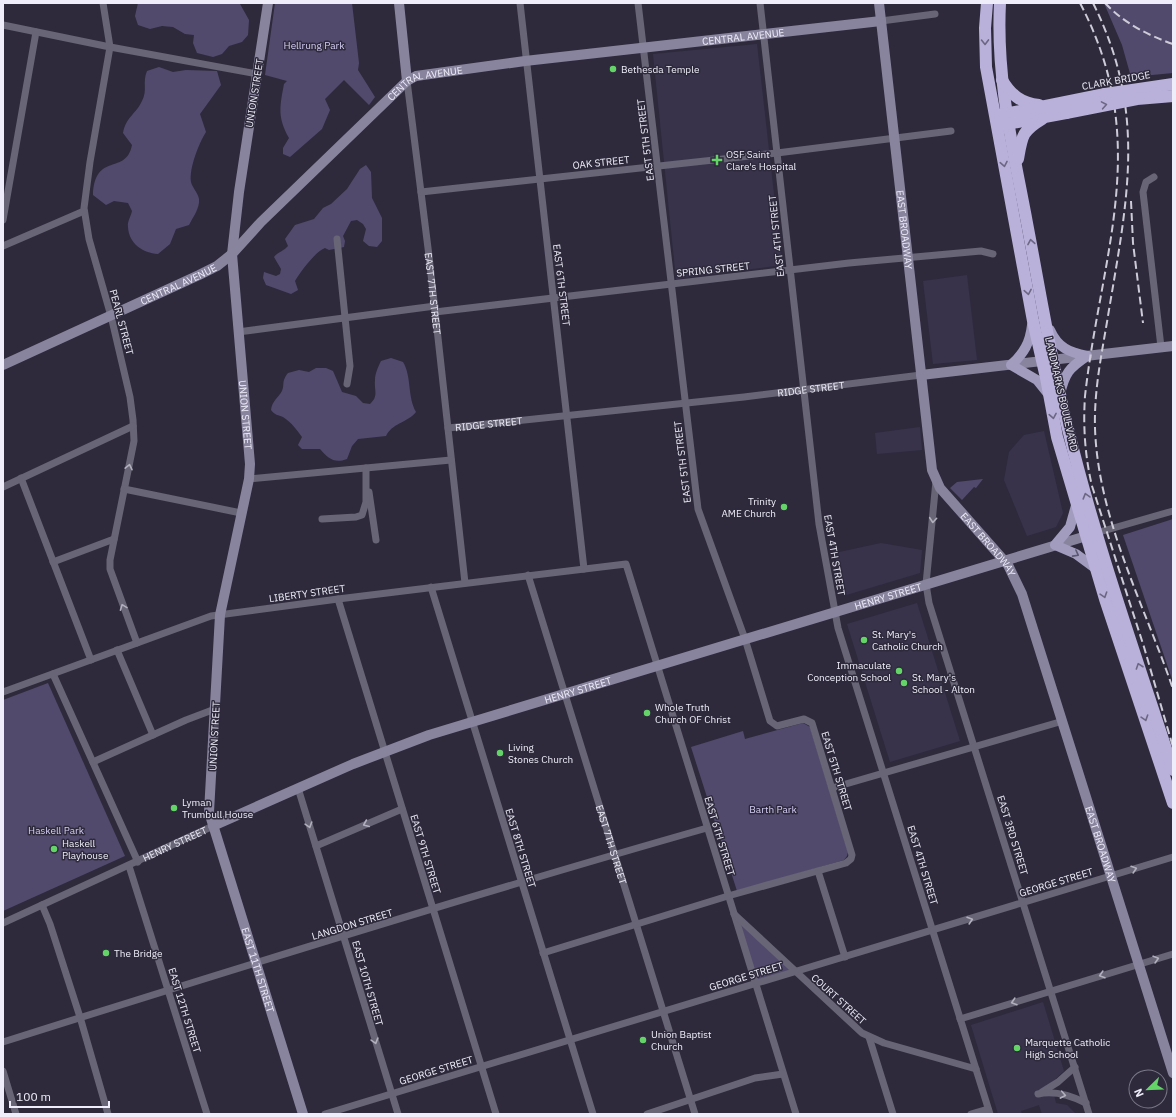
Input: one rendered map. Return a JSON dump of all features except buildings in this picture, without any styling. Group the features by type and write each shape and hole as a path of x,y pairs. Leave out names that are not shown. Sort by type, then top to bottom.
{"highway":[{"name":"LANDMARKS BOULEVARD","path":"987,3 985,28 986,60 1002,120 1017,166 1039,320"},
{"name":"LANDMARKS BOULEVARD","path":"1000,3 998,38 1002,120 1039,320 1055,396 1091,535 1095,568 1173,803"},
{"path":"1001,79 1009,90 1021,100 1046,110"},
{"name":"CLARK BRIDGE","path":"1065,107 1133,89 1173,84"},
{"path":"1002,120 1065,107 1173,96"},
{"path":"1017,166 1022,136 1028,127 1046,110"},
{"name":"LANDMARKS BOULEVARD","path":"1055,396 1057,437 1077,502 1115,596 1173,770"}],"main road":[{"path":"1039,320 1054,340 1070,352 1087,356 1073,366 1064,376 1055,396 1037,380 1011,365 1025,350 1039,320"},
{"path":"1077,502 1070,527 1055,545 1076,554 1095,568"}],"street":[{"name":"PEARL STREET","path":"103,3 110,47 84,196 84,211 89,239 111,316 130,397 134,426 134,441 110,560 111,575 138,643"},
{"name":"UNION STREET","path":"213,826 210,812 220,615 249,479 250,457 232,254 239,192 268,3"},
{"name":"EAST 7TH STREET","path":"399,3 465,583"},
{"name":"EAST 6TH STREET","path":"520,3 552,298 584,569"},
{"name":"EAST 5TH STREET","path":"638,3 698,509 745,639 771,723 777,726 804,719 809,720 812,723 852,852 851,859 846,863 818,871"},
{"name":"EAST 4TH STREET","path":"760,3 819,524 838,628 989,1112"},
{"name":"EAST BROADWAY","path":"879,3 930,453 936,481 1005,561 1016,577 1139,964 1170,1054 1173,1073"},
{"name":"CENTRAL AVENUE","path":"3,366 217,266 232,254 261,222 407,81 420,75 644,47 935,14"},
{"path":"3,25 110,47 257,74"},
{"path":"3,220 36,32"},
{"name":"OAK STREET","path":"421,192 658,166 951,131"},
{"path":"1154,176 1146,182 1143,192 1161,347"},
{"path":"3,246 84,211"},
{"path":"337,239 350,366 348,384"},
{"name":"SPRING STREET","path":"238,332 345,318 552,298 790,270 981,251 993,254"},
{"name":"RIDGE STREET","path":"448,428 685,403 1173,346"},
{"path":"3,487 134,426"},
{"path":"249,479 452,460"},
{"path":"322,519 356,517 362,515 366,502 366,468"},
{"path":"366,468 376,540"},
{"path":"21,478 91,660"},
{"name":"EAST 3RD STREET","path":"936,481 926,584 930,603 1089,1114"},
{"path":"124,489 241,513"},
{"name":"HENRY STREET","path":"3,923 138,862 213,826 384,751 472,722 657,665 1173,511"},
{"path":"53,562 114,539"},
{"name":"EAST 6TH STREET","path":"626,564 796,1114"},
{"name":"LIBERTY STREET","path":"4,690 91,660 204,618 431,587 626,564"},
{"name":"EAST 7TH STREET","path":"528,575 563,694 695,1114"},
{"name":"EAST 8TH STREET","path":"431,587 593,1114"},
{"name":"EAST 9TH STREET","path":"338,599 496,1114"},
{"path":"117,650 153,735"},
{"path":"52,674 138,862"},
{"path":"93,762 215,709"},
{"path":"832,788 1063,721"},
{"name":"EAST 10TH STREET","path":"298,788 398,1114"},
{"path":"316,846 402,809"},
{"name":"EAST 11TH STREET","path":"213,826 303,1114"},
{"name":"LANGDON STREET","path":"3,1042 168,989 707,828"},
{"name":"GEORGE STREET","path":"325,1114 663,1013 1173,857"},
{"name":"EAST 12TH STREET","path":"129,866 207,1114"},
{"path":"543,953 728,896 818,871 845,957"},
{"path":"42,905 50,924 80,1017 108,1114"},
{"name":"COURT STREET","path":"734,913 795,972 856,1028 869,1037 976,1069"},
{"path":"960,1019 1173,954"},
{"path":"869,1037 893,1114"},
{"path":"1075,1067 1058,1082 1038,1094 1048,1093 1066,1095 1086,1103"},
{"path":"3,1071 16,1114"},
{"path":"647,1114 755,1078 783,1074"},
{"path":"971,1114 989,1112"}],"shaded area":[{"name":"OSF Saint Clare's Hospital","path":"757,44 782,265 676,279 653,54"},
{"path":"967,275 977,360 933,364 923,281"},
{"path":"920,427 922,450 877,454 875,433"},
{"path":"1044,431 1063,513 1056,527 1027,536 1004,480 1009,452 1024,435"},
{"path":"881,543 922,550 920,573 843,596 835,553"},
{"name":"St. Mary's School - Alton","path":"917,603 960,741 890,762 847,624"},
{"name":"Marquette Catholic High School","path":"1043,1002 1064,1071 1051,1083 1056,1103 1067,1105 1076,1114 1042,1114 1039,1105 1021,1111 1022,1114 998,1114 971,1025"}],"green space":[{"path":"138,3 240,4 249,20 248,35 242,42 229,46 222,54 213,57 197,53 193,43 194,35 185,34 173,27 162,26 150,29 138,25 135,16"},
{"name":"Hellrung Park","path":"275,3 352,3 359,63 358,70 375,97 369,105 344,80 325,99 330,110 322,129 290,157 283,154 283,148 289,138 285,131 280,111 284,84 287,81 265,75"},
{"path":"1104,3 1173,3 1173,73 1131,77 1122,45"},
{"path":"159,67 173,72 186,70 217,71 221,85 200,114 206,132 200,142 195,156 191,176 191,182 199,199 197,209 189,225 176,229 170,244 158,254 142,250 131,238 128,225 132,211 128,203 114,201 106,205 93,195 95,181 99,173 105,168 124,160 129,154 132,145 123,133 124,128 144,97 147,71"},
{"path":"366,165 371,172 372,198 382,218 382,241 377,247 369,246 363,241 366,229 363,224 357,220 351,221 343,236 345,241 344,247 329,250 325,248 317,253 304,267 295,281 298,290 291,294 266,285 263,278 264,272 276,276 280,274 281,269 274,257 288,246 285,239 295,225 314,219 323,208 331,204 347,189 360,169"},
{"path":"391,358 403,362 406,368 411,400 416,412 408,419 392,428 386,436 358,439 352,446 347,459 338,461 332,459 320,449 302,449 298,445 302,437 296,429 286,419 275,414 271,410 274,402 283,389 284,381 288,373 299,370 309,372 316,368 326,368 333,371 342,392 356,396 363,403 370,404 376,393 375,378 381,361"},
{"path":"983,479 976,488 974,487 962,500 950,488 957,482"},
{"path":"1173,519 1173,682 1123,535"},
{"name":"Haskell Park","path":"48,683 125,856 3,911 3,700"},
{"name":"Barth Park","path":"803,723 810,727 848,852 847,856 844,860 737,891 691,747 743,731 745,739"},
{"path":"736,918 791,971 757,981"}],"railway":[{"path":"1080,3 1102,54 1114,103 1118,151 1116,198 1110,245 1092,344 1085,396 1084,430 1086,453 1092,486 1144,647 1173,747"},
{"path":"1093,3 1110,44 1121,84 1127,122 1128,161 1126,199 1121,239 1100,361 1097,388 1095,428 1098,462 1104,495 1113,528 1124,561 1173,689"},
{"path":"1105,3 1120,17 1136,28 1173,44"},
{"path":"1131,201 1133,243 1143,323"}],"place":[{"name":"Bethesda Temple","path":"613,69"},
{"name":"OSF Saint Clare's Hospital","path":"717,160"},
{"name":"Trinity AME Church","path":"784,507"},
{"name":"St. Mary's Catholic Church","path":"864,640"},
{"name":"Immaculate Conception School","path":"899,671"},
{"name":"St. Mary's School - Alton","path":"904,683"},
{"name":"Whole Truth Church OF Christ","path":"647,713"},
{"name":"Living Stones Church","path":"500,753"},
{"name":"Lyman Trumbull House","path":"174,808"},
{"name":"Haskell Playhouse","path":"54,849"},
{"name":"The Bridge","path":"106,953"},
{"name":"Union Baptist Church","path":"643,1040"},
{"name":"Marquette Catholic High School","path":"1017,1048"}]}
